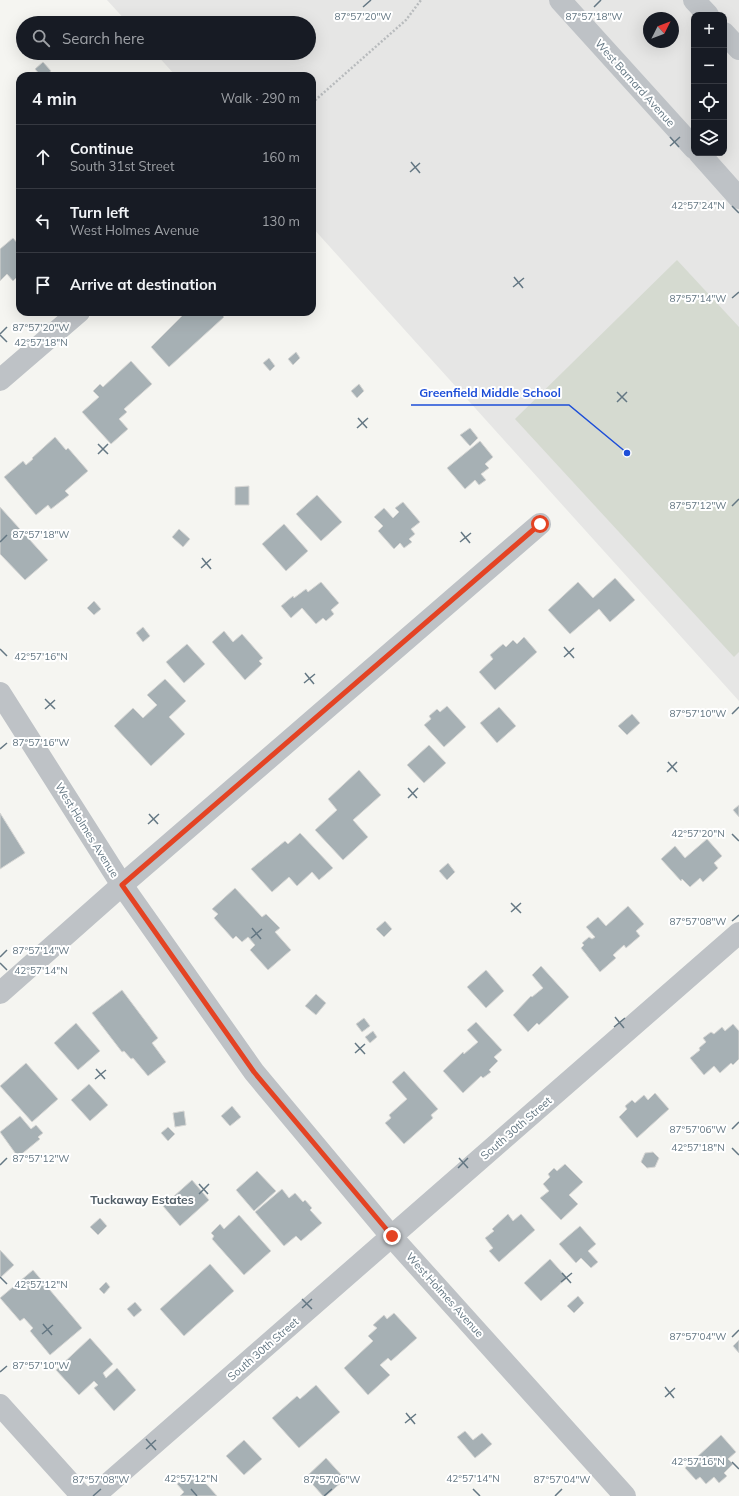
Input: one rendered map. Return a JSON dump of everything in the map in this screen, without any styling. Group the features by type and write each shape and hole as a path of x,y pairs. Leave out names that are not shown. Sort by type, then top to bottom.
{"street":[{"name":"West Barnard Avenue","path":"560,0 691,145"},
{"path":"694,0 705,12"},
{"path":"727,36 739,49"},
{"path":"702,156 739,198"},
{"path":"0,380 74,316"},
{"path":"0,993 122,885 540,524"},
{"name":"West Holmes Avenue","path":"0,693 122,885 254,1072 392,1236 625,1496"},
{"name":"South 30th Street","path":"94,1496 739,933"},
{"path":"0,1405 82,1496"}],"path":[{"path":"316,99 406,20 420,0"}],"shaded area":[{"path":"107,0 739,0 739,701 316,231 316,72 172,72 161,60 316,60 316,16 122,16"},
{"path":"677,260 739,327 739,652 734,657 515,419"}],"building":[{"path":"43,62 51,71 38,72 35,69"},
{"path":"13,238 16,241 16,278 13,281 7,274 0,281 0,249"},
{"path":"182,316 224,317 169,367 151,347"},
{"path":"296,352 300,358 293,365 288,359"},
{"path":"269,358 275,366 270,371 263,363"},
{"path":"131,361 152,384 124,409 127,412 119,419 128,429 111,444 82,412 99,397 93,391 100,384 103,387"},
{"path":"359,384 364,391 357,398 351,391"},
{"path":"470,428 478,438 470,446 460,435"},
{"path":"55,437 66,450 68,448 88,471 65,491 69,495 51,509 48,505 36,515 4,477 23,461 26,465"},
{"path":"480,441 493,457 485,464 489,468 481,474 486,480 479,485 475,480 465,489 447,468"},
{"path":"249,486 249,505 235,505 235,487"},
{"path":"317,495 342,522 321,541 296,514"},
{"path":"403,502 420,522 411,529 415,534 409,539 412,542 404,548 400,543 394,549 378,531 383,526 374,517 384,508 393,518 399,512 395,508"},
{"path":"0,507 48,560 25,580 0,554"},
{"path":"284,524 308,551 286,571 262,544"},
{"path":"179,529 190,539 183,547 172,537"},
{"path":"615,578 635,600 610,622 599,609 570,634 548,610 578,582 593,598"},
{"path":"321,582 339,603 331,610 334,614 326,621 323,618 316,624 302,608 291,618 281,606 293,596 294,598 306,589 308,592"},
{"path":"94,601 101,609 94,615 87,608"},
{"path":"143,627 150,636 143,642 136,633"},
{"path":"224,631 233,642 242,634 263,658 259,661 262,664 245,680 212,642"},
{"path":"524,637 537,652 495,690 479,672 493,659 490,655 503,644 506,647 513,640 517,644"},
{"path":"187,644 205,664 184,683 166,662"},
{"path":"165,679 186,701 169,717 185,734 151,766 114,726 133,708 143,718 157,705 147,695"},
{"path":"447,706 466,727 444,747 424,725 431,719 429,716 437,709 440,712"},
{"path":"499,707 516,726 497,743 480,723"},
{"path":"632,714 640,723 627,735 618,726"},
{"path":"429,745 446,763 424,783 407,765"},
{"path":"359,770 381,795 353,820 368,837 343,860 315,830 337,810 328,799"},
{"path":"739,805 739,817 733,810"},
{"path":"0,813 25,853 0,869"},
{"path":"300,833 333,868 319,880 312,872 297,886 289,877 272,892 251,869 285,841 288,844"},
{"path":"707,839 722,856 714,863 718,868 703,882 700,878 690,887 682,879 681,881 661,859 675,846 685,858"},
{"path":"448,863 455,872 447,880 439,871"},
{"path":"235,888 262,917 266,914 280,928 275,932 291,950 268,970 250,950 255,945 248,937 242,942 236,936 233,939 214,918 218,914 212,909"},
{"path":"628,906 644,924 636,931 640,936 626,948 624,945 613,955 616,958 600,972 581,948 584,945 582,943 589,937 592,939 595,937 586,927 598,917 606,926"},
{"path":"385,921 392,929 384,937 376,929"},
{"path":"541,966 569,997 539,1025 537,1023 528,1032 513,1015 531,996 532,997 543,988 532,975"},
{"path":"486,970 504,991 486,1008 467,987"},
{"path":"122,990 158,1038 152,1043 166,1062 148,1076 133,1058 131,1059 124,1051 122,1052 92,1013"},
{"path":"316,994 326,1003 316,1015 305,1006"},
{"path":"364,1018 370,1026 362,1032 356,1024"},
{"path":"476,1022 502,1050 494,1057 498,1061 489,1070 491,1072 483,1078 481,1076 463,1093 443,1071 463,1052 464,1054 478,1042 467,1030"},
{"path":"76,1023 100,1051 78,1070 54,1043"},
{"path":"733,1024 739,1031 739,1059 733,1065 731,1063 720,1073 714,1066 704,1075 690,1058 700,1050 699,1048 706,1042 703,1038 711,1032 714,1034 722,1027 725,1031"},
{"path":"373,1031 377,1037 370,1043 365,1037"},
{"path":"26,1063 58,1099 32,1122 0,1086"},
{"path":"404,1071 438,1109 431,1115 433,1118 404,1144 385,1123 391,1118 389,1115 407,1099 392,1082"},
{"path":"89,1084 108,1105 90,1121 71,1100"},
{"path":"655,1093 669,1109 637,1138 619,1117 627,1109 625,1106 632,1100 635,1103 644,1095 648,1100"},
{"path":"232,1106 241,1117 230,1126 221,1116"},
{"path":"184,1111 186,1125 175,1127 173,1113"},
{"path":"20,1116 31,1129 36,1125 43,1133 38,1137 40,1139 18,1157 0,1132"},
{"path":"168,1127 175,1134 168,1141 161,1133"},
{"path":"653,1152 659,1158 655,1167 647,1168 641,1162 645,1153"},
{"path":"565,1164 583,1182 569,1195 578,1204 561,1220 540,1198 549,1191 543,1184 550,1177 548,1174 554,1168 557,1171"},
{"path":"257,1171 276,1191 254,1211 236,1190"},
{"path":"192,1180 209,1200 180,1226 163,1206"},
{"path":"282,1189 289,1198 295,1193 303,1202 305,1200 312,1208 310,1210 322,1223 301,1241 296,1236 284,1246 255,1212"},
{"path":"508,1214 513,1221 521,1214 535,1230 499,1262 489,1251 493,1248 485,1238 494,1231 492,1229"},
{"path":"239,1215 271,1251 244,1275 212,1239 214,1236 211,1233 220,1224 224,1229"},
{"path":"100,1218 107,1226 98,1235 90,1227"},
{"path":"580,1226 596,1244 588,1251 598,1262 591,1268 581,1258 576,1263 559,1244"},
{"path":"0,1250 14,1265 0,1278"},
{"path":"550,1259 567,1278 541,1301 524,1283"},
{"path":"210,1264 234,1291 184,1336 160,1309"},
{"path":"33,1270 82,1328 50,1355 30,1331 33,1328 24,1318 20,1321 0,1298"},
{"path":"106,1282 110,1287 104,1294 99,1289"},
{"path":"578,1296 584,1303 574,1313 567,1306"},
{"path":"135,1302 142,1310 134,1317 127,1309"},
{"path":"394,1313 417,1338 391,1361 388,1358 380,1365 390,1375 368,1395 344,1368 373,1341 368,1336 377,1328 373,1325 384,1315 387,1319"},
{"path":"90,1338 113,1364 103,1373 106,1378 117,1368 136,1390 114,1411 94,1388 98,1385 94,1381 79,1395 56,1370"},
{"path":"739,1340 739,1353 733,1346"},
{"path":"316,1385 340,1412 299,1448 272,1418 297,1396 300,1399"},
{"path":"465,1431 473,1440 482,1433 492,1444 475,1458 457,1437"},
{"path":"721,1435 736,1452 728,1459 733,1464 724,1473 727,1476 719,1483 714,1477 706,1484 700,1477 696,1480 685,1468"},
{"path":"244,1440 262,1459 244,1475 226,1456"},
{"path":"326,1458 345,1479 326,1496 323,1496 306,1477"},
{"path":"190,1473 197,1481 201,1478 217,1496 180,1496 184,1492 177,1484"}],"place":[{"name":"Greenfield Middle School","path":"627,453"}],"district":[{"name":"Tuckaway Estates","path":"142,1200"}],"route":[{"path":"392,1236 254,1072 122,885 540,524"}]}
